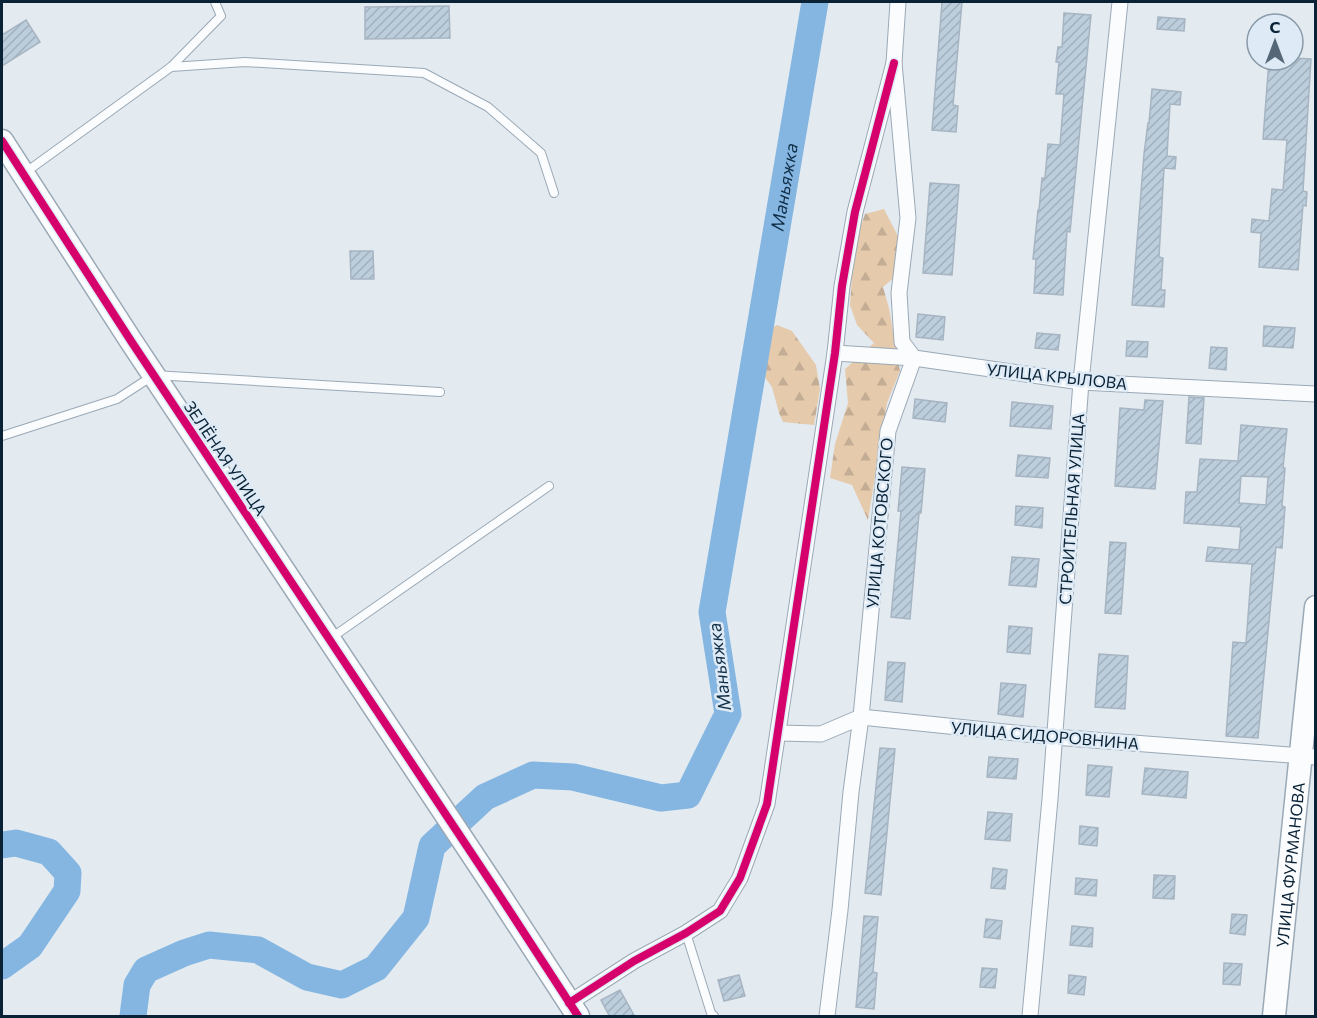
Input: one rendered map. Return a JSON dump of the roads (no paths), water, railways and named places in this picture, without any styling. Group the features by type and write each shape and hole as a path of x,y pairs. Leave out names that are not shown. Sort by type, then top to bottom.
{"street":[{"path":"898,2 894,63 908,218 899,303 902,342 914,358"},
{"name":"СТРОИТЕЛЬНАЯ УЛИЦА","path":"1030,1017 1081,382 1120,2"},
{"path":"573,1010 634,961 686,933 720,911 740,878 767,804 836,352 842,286 855,212 894,63"},
{"name":"ЗЕЛЁНАЯ УЛИЦА","path":"2,141 154,375 480,865 573,1010"},
{"name":"УЛИЦА КРЫЛОВА","path":"836,352 914,358 1081,382 1316,394"},
{"name":"УЛИЦА КОТОВСКОГО","path":"827,1017 861,717 888,431 914,358"},
{"name":"УЛИЦА ФУРМАНОВА","path":"1274,1017 1309,756 1316,607"},
{"name":"УЛИЦА СИДОРОВНИНА","path":"778,733 821,734 861,717 1054,737 1309,756"}],"lane":[{"path":"23,175 171,67 221,16 215,2"},
{"path":"171,67 245,62 424,73 488,107 541,153 554,194"},
{"path":"2,436 117,399 154,375 440,392"},
{"path":"330,639 549,486"},
{"path":"686,933 698,976 714,1017"}],"waterway":[{"name":"Маньяжка","path":"133,1016 137,985 146,970 209,945 258,950 307,977 342,985 376,968 416,918 432,846 485,797 533,775 573,777 661,798 688,795 728,714 712,612 815,2"},
{"name":"Маньяжка","path":"2,845 16,843 49,852 68,873 67,891 30,946 2,966"}]}
